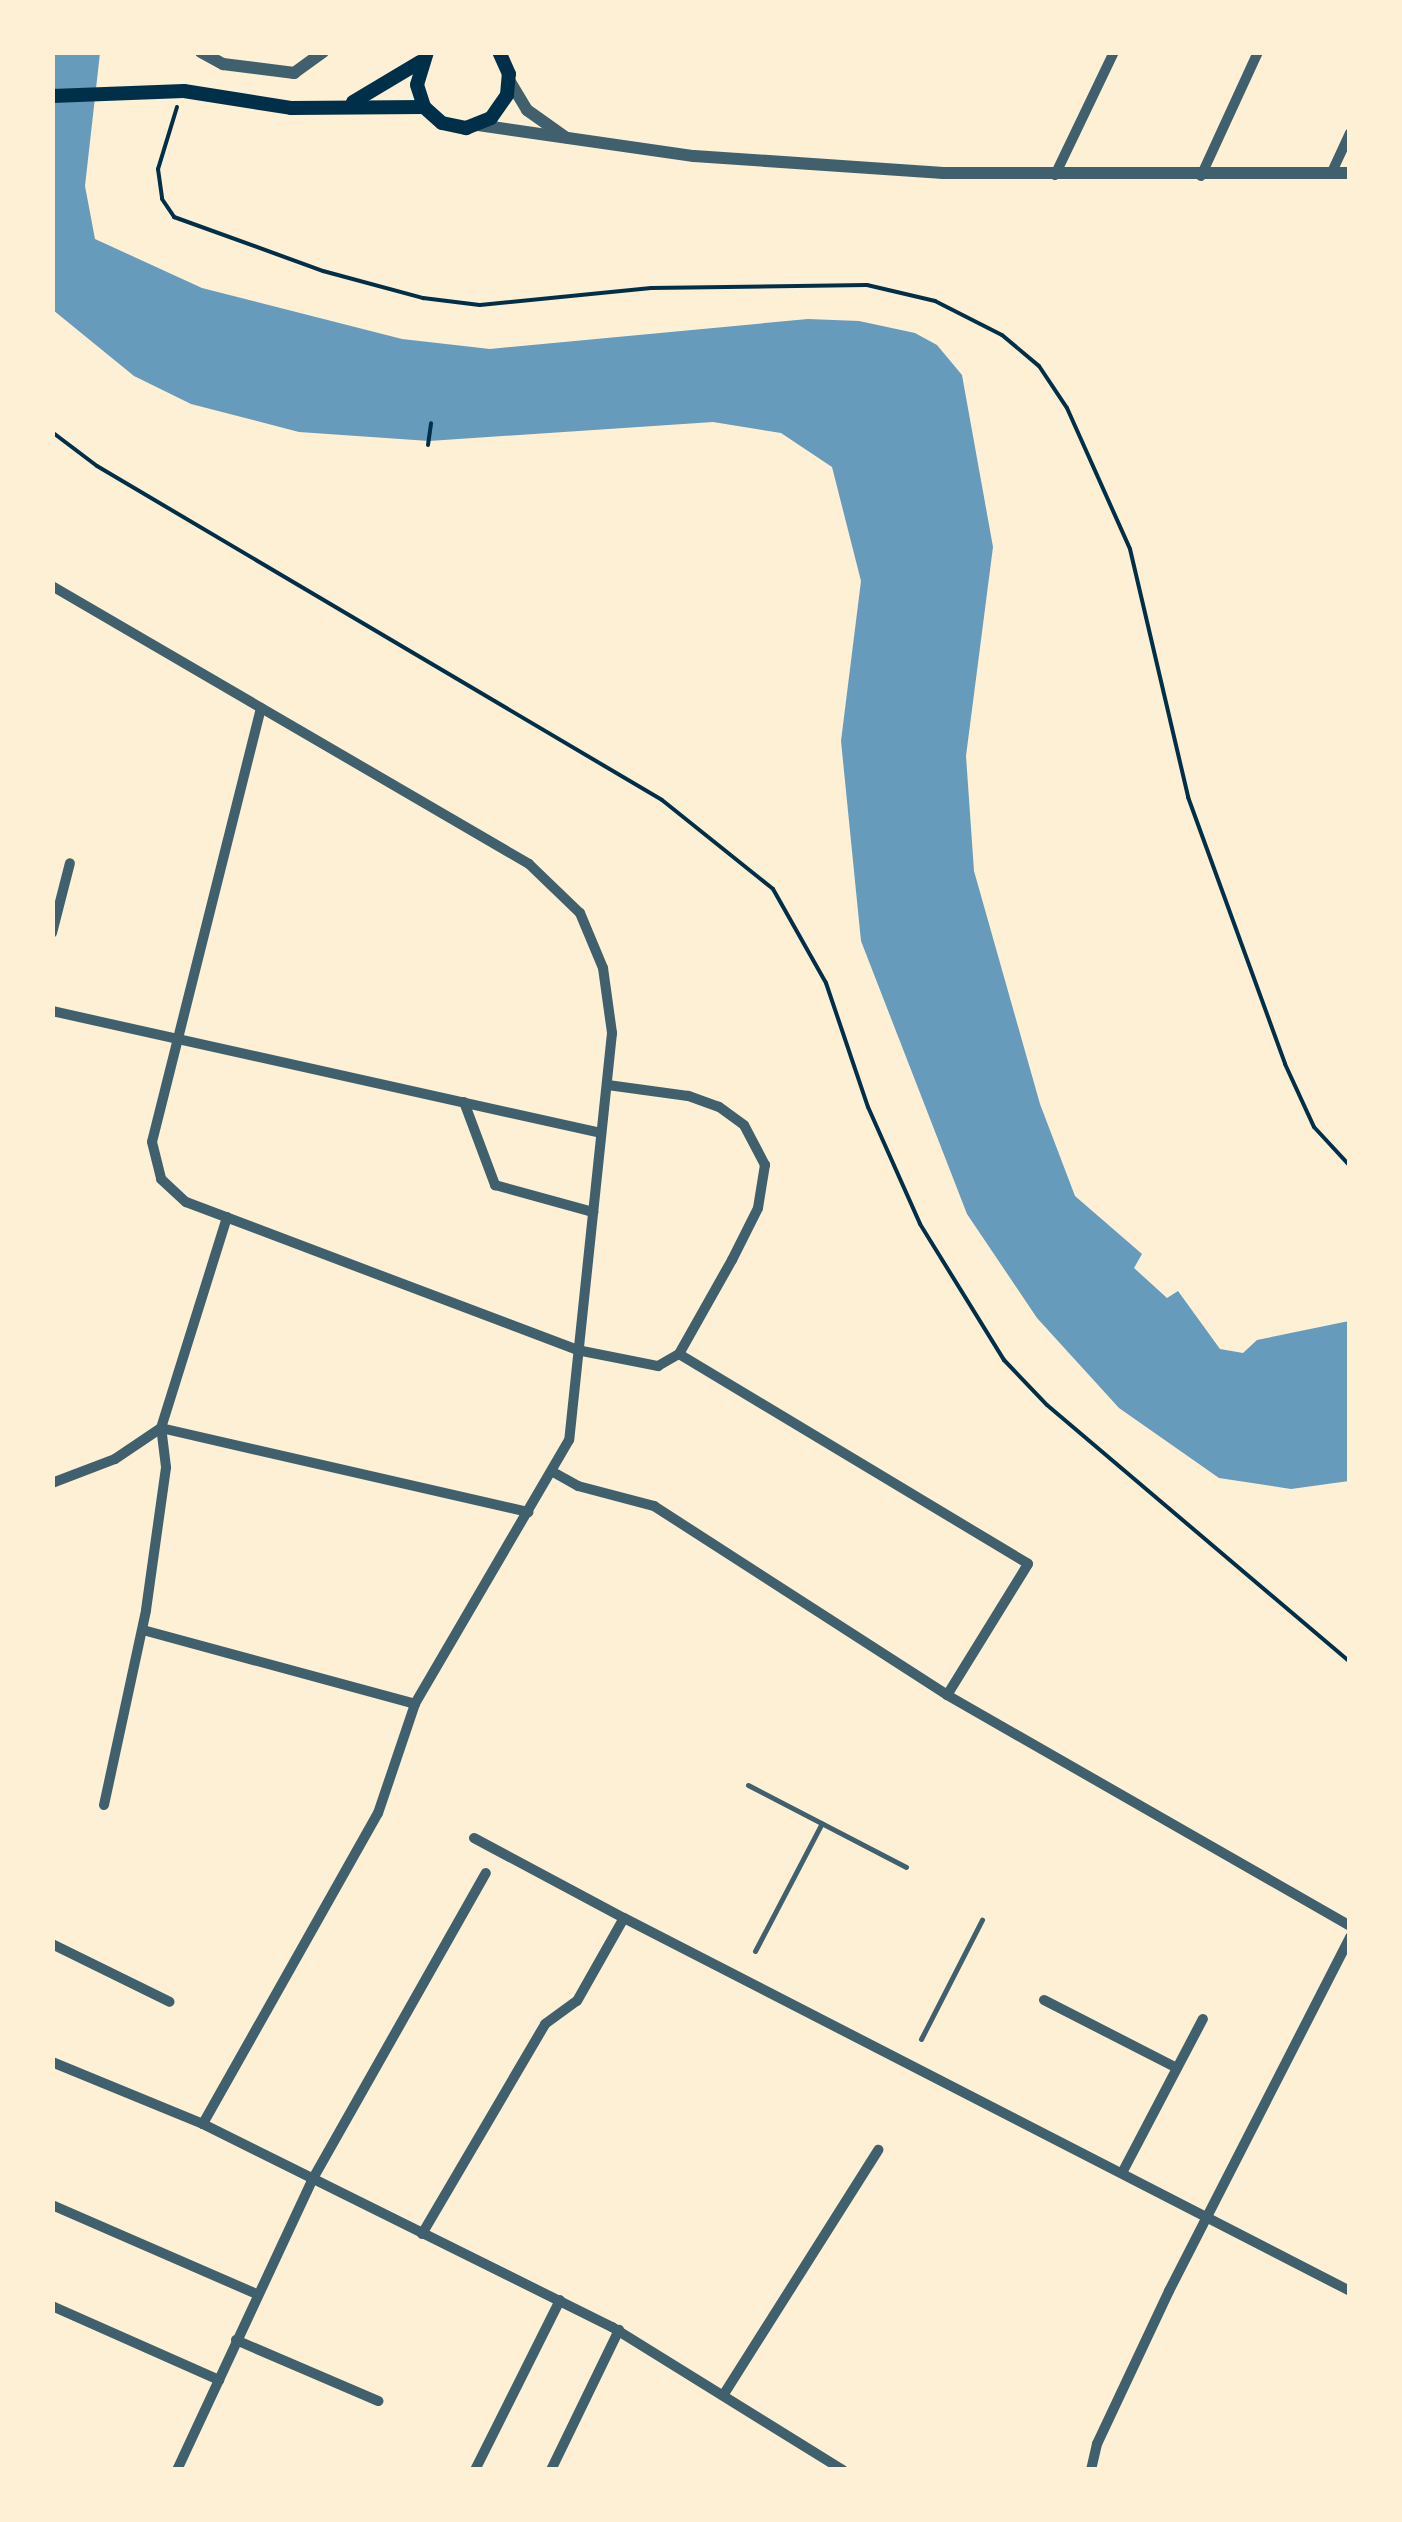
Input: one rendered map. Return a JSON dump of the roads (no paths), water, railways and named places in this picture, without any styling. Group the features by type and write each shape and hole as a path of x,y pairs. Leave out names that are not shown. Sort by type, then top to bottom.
{"main road":[{"path":"499,52 508,74"},
{"path":"425,55 416,85 424,107 442,123 478,126 501,108 512,52"},
{"path":"351,103 425,55"},
{"path":"52,96 163,90 291,108 351,103 424,107"}],"street":[{"path":"203,54 294,73 322,52"},
{"path":"1055,176 1114,52"},
{"path":"1201,176 1258,52"},
{"path":"508,74 534,118 567,138"},
{"path":"478,126 694,156 1055,176 1350,173"},
{"path":"1331,174 1350,133"},
{"path":"52,586 529,864 580,913 603,968 612,1032 568,1440 553,1472 415,1704 378,1813 202,2124"},
{"path":"261,708 152,1142 161,1179 186,1202 577,1350 658,1366 679,1354 758,1208 765,1164 744,1126 719,1107 688,1096 608,1086"},
{"path":"52,933 70,863"},
{"path":"52,1011 601,1133"},
{"path":"464,1102 495,1185 593,1212"},
{"path":"104,1805 142,1630 166,1468 161,1428 228,1217"},
{"path":"679,1354 1028,1564 947,1695"},
{"path":"52,1483 115,1459 161,1428 529,1512"},
{"path":"553,1472 578,1486 654,1506 947,1695 1350,1926"},
{"path":"142,1630 415,1704"},
{"path":"474,1838 1350,2291"},
{"path":"177,2470 311,2182 486,1873"},
{"path":"422,2234 544,2024 577,2001 624,1918"},
{"path":"1092,2470 1096,2444 1350,1937"},
{"path":"52,1944 170,2002"},
{"path":"1044,2000 1177,2068"},
{"path":"1122,2173 1203,2019"},
{"path":"52,2062 202,2124 311,2182 619,2330 843,2470"},
{"path":"724,2394 878,2150"},
{"path":"52,2205 257,2294"},
{"path":"476,2470 560,2300"},
{"path":"52,2306 218,2380"},
{"path":"552,2470 619,2330"},
{"path":"236,2340 378,2401"}],"lane":[{"path":"748,1785 906,1867"},
{"path":"755,1951 822,1823"},
{"path":"921,2039 982,1920"}],"water":[{"path":"52,53 100,53 85,186 95,239 202,288 402,339 490,349 808,319 859,321 915,333 937,345 962,375 993,547 966,756 974,871 1040,1104 1075,1196 1142,1254 1134,1268 1167,1298 1178,1291 1220,1349 1243,1353 1257,1340 1349,1321 1349,1481 1291,1489 1219,1478 1119,1408 1037,1318 967,1214 861,941 841,741 861,581 832,467 781,433 713,422 429,441 299,432 191,404 134,376 53,310"}]}
